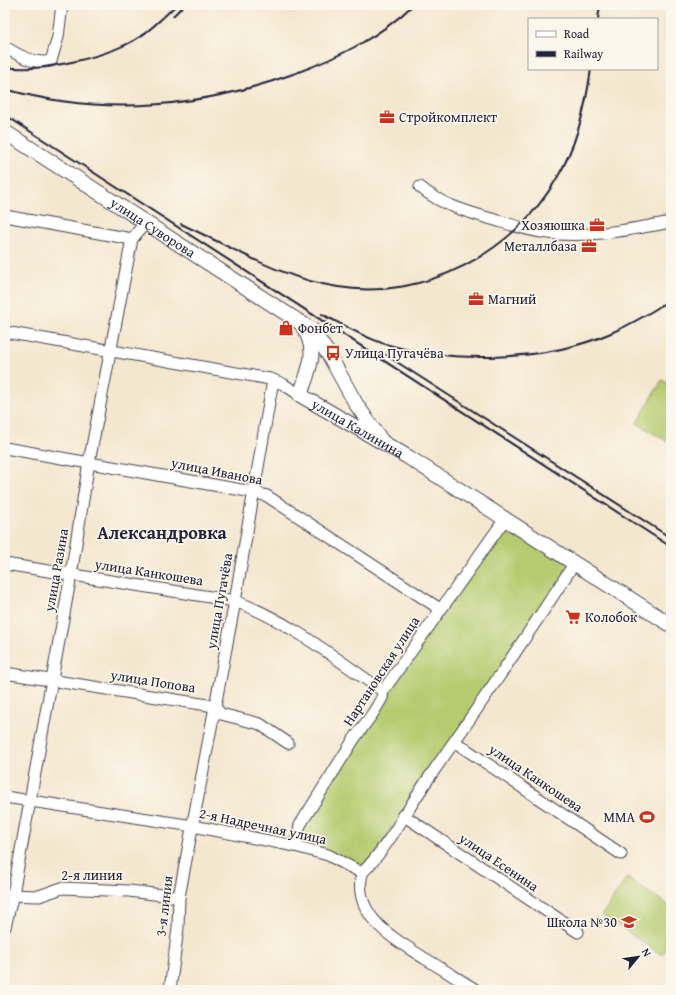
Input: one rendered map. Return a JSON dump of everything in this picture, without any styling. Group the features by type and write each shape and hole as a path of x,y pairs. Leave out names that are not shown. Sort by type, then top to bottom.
{"main road":[{"name":"улица Суворова","path":"5,132 300,322 316,335 356,404 384,444"},
{"path":"300,322 307,332 312,353 312,364 300,395"},
{"name":"улица Калинина","path":"300,395 408,457 671,625"}],"street":[{"path":"5,47 29,59 52,61 58,37 62,5"},
{"path":"420,187 432,197 448,206 541,232 590,234 624,231 671,222"},
{"path":"5,216 132,239"},
{"name":"улица Разина","path":"5,927 9,895 30,801 71,575 89,462 112,350 132,239 146,222"},
{"name":"улица Калинина","path":"5,332 273,380 300,395"},
{"name":"улица Пугачёва","path":"193,826 214,706 235,601 273,380"},
{"name":"улица Иванова","path":"5,448 253,492 267,496 440,609"},
{"name":"Нартановская улица","path":"295,846 300,825 354,739 373,714 382,698 383,692 440,609 505,519"},
{"name":"улица Канкошева","path":"5,564 235,601 252,607 293,630 383,692"},
{"path":"476,990 398,942 380,928 370,914 360,894 362,873 373,862 403,815 506,668 574,564"},
{"name":"улица Попова","path":"5,673 214,706 221,714 260,724 288,742"},
{"name":"улица Канкошева","path":"454,742 621,854"},
{"name":"2-я Надречная улица","path":"5,797 193,826 295,846 328,855 362,873"},
{"name":"улица Есенина","path":"403,815 578,932"},
{"name":"3-я линия","path":"170,990 178,928 179,896 193,826"},
{"name":"2-я линия","path":"9,895 39,896 62,888 129,891 179,896"}],"green space":[{"path":"662,380 671,385 671,444 637,423"},
{"path":"505,519 574,564 362,873 295,846 299,831 354,739"},
{"path":"627,878 671,907 671,941 662,955 602,915"}],"railway":[{"path":"5,67 37,68 56,65 112,50 141,36 176,5"},
{"path":"173,16 184,5"},
{"path":"5,89 42,98 78,103 115,105 152,105 188,101 224,94 260,85 296,73 343,53 387,27 413,5"},
{"path":"598,18 600,5"},
{"path":"181,224 277,270 317,283 338,287 370,289 402,286 434,278 464,266 491,249 517,229 539,205 557,178 575,139 580,125 591,70"},
{"path":"5,115 671,547"},
{"path":"328,318 322,314 351,330 374,340 409,350 467,357 497,357 557,350 585,343 627,326 671,299"},
{"path":"386,355 671,538"}],"place":[{"name":"Стройкомплект","path":"387,117"},
{"name":"Хозяюшка","path":"597,225"},
{"name":"Металлбаза","path":"589,246"},
{"name":"Магний","path":"476,299"},
{"name":"Фонбет","path":"286,328"},
{"name":"Улица Пугачёва","path":"333,353"},
{"name":"Колобок","path":"573,617"},
{"name":"MMA","path":"647,817"},
{"name":"Школа №30","path":"629,922"}],"district":[{"name":"Александровка","path":"162,533"}]}
